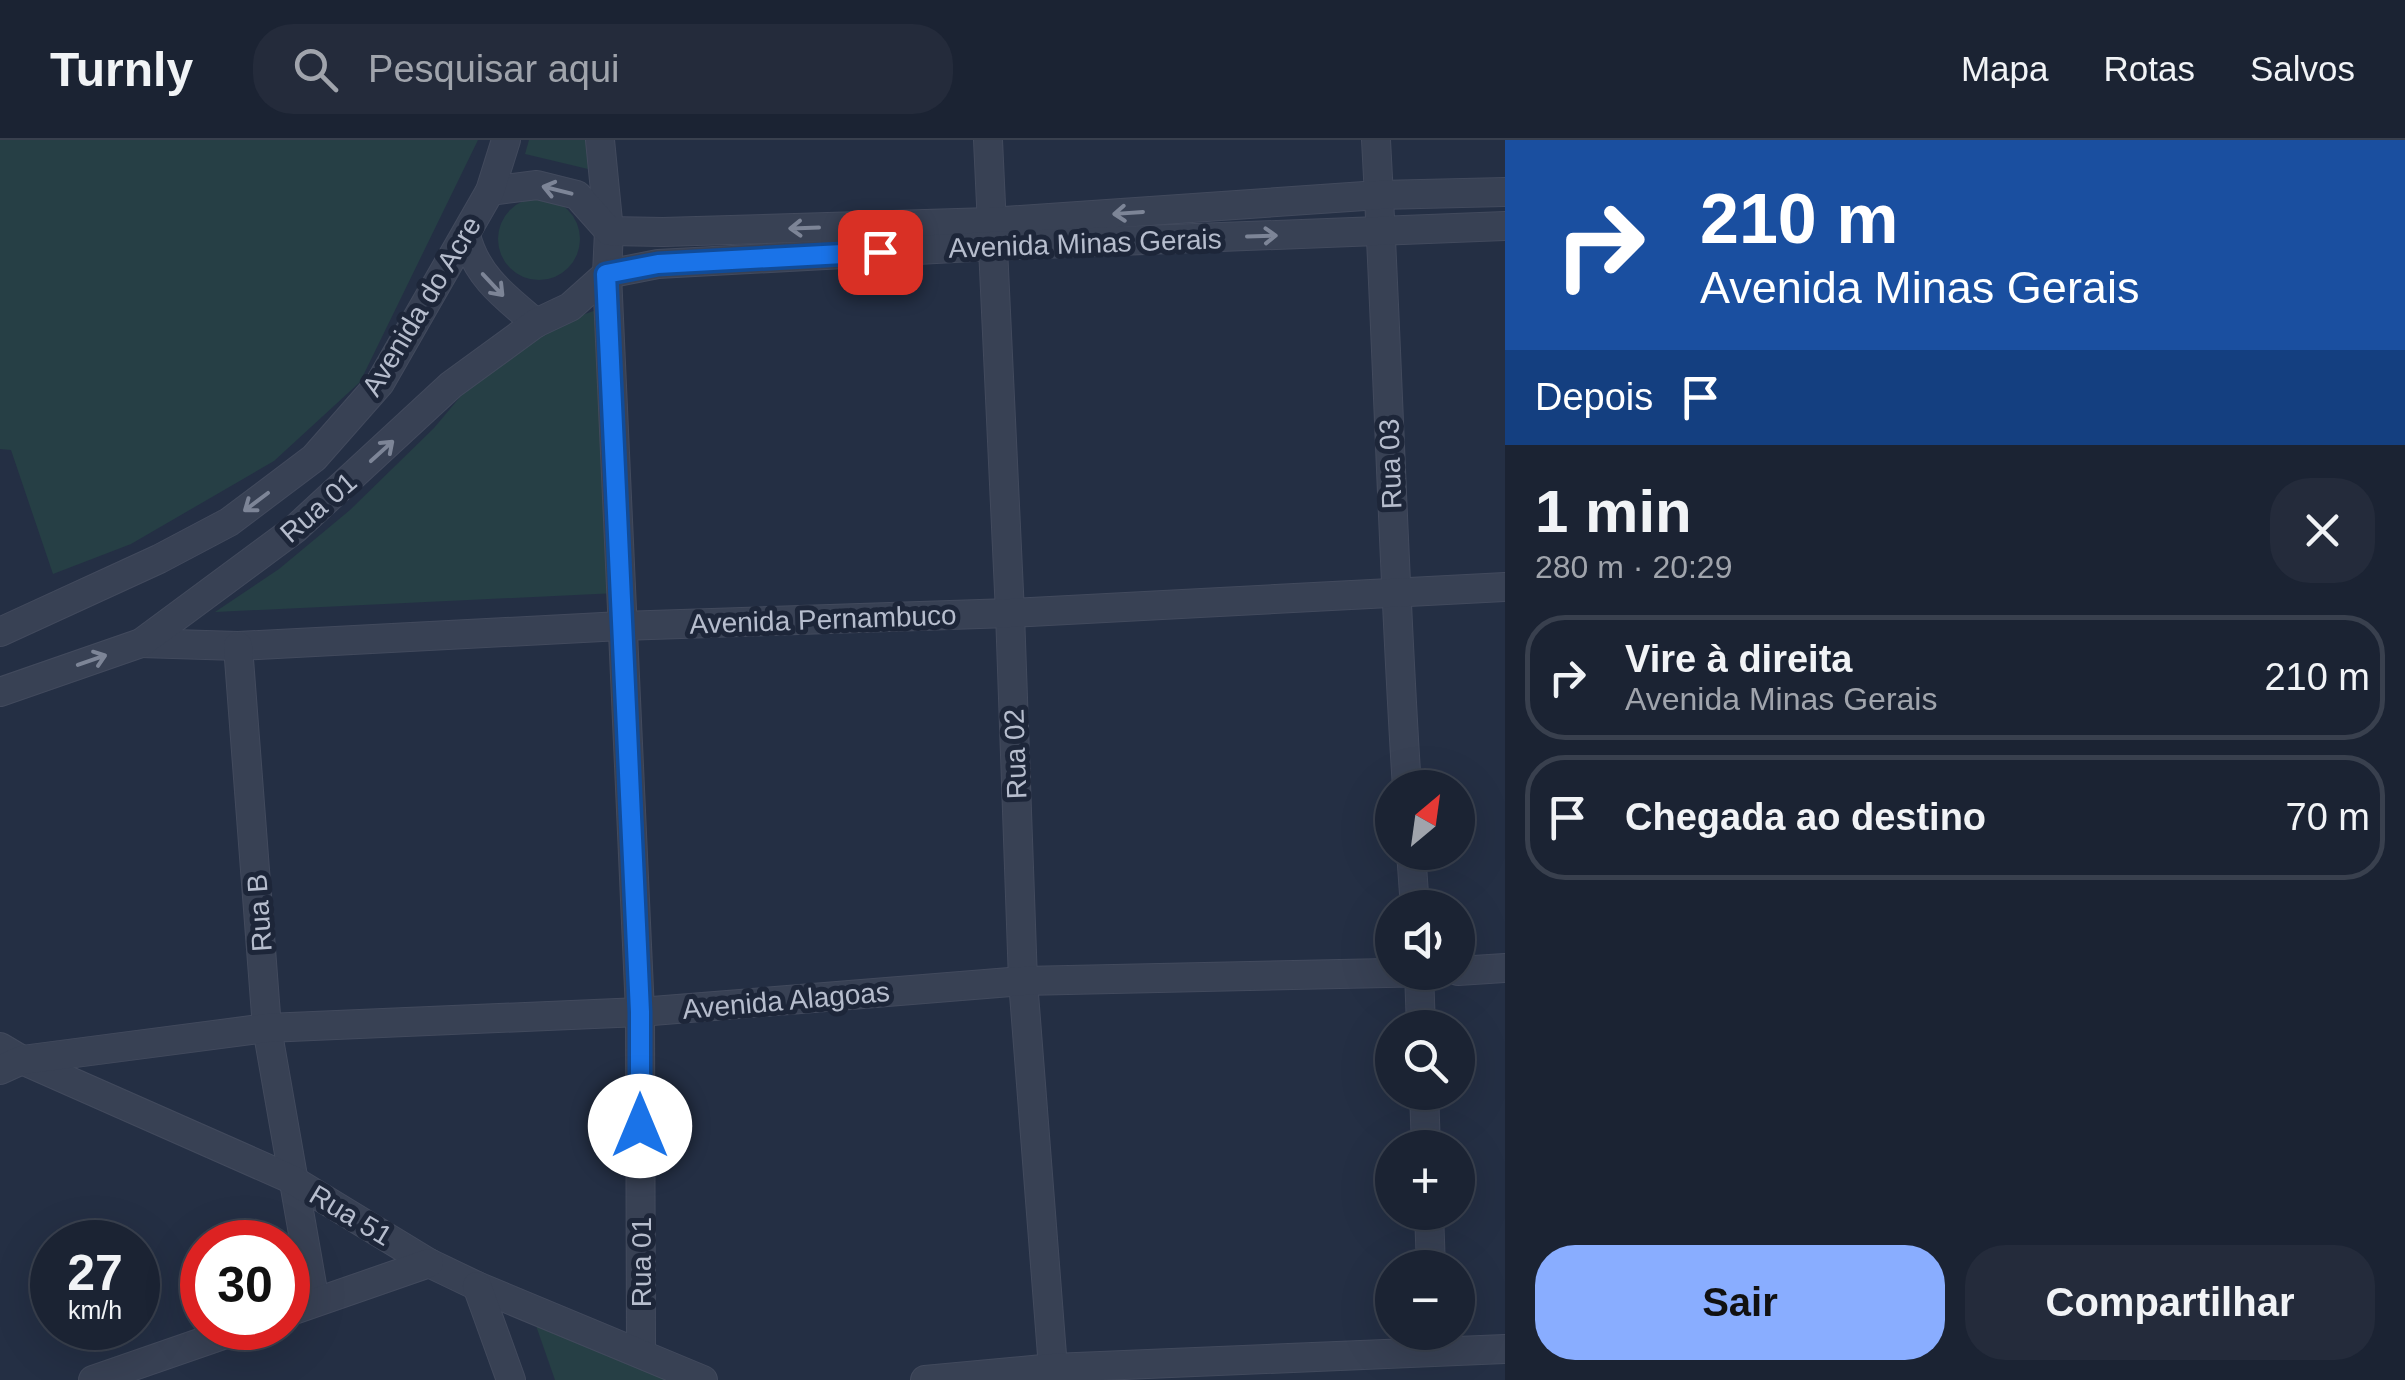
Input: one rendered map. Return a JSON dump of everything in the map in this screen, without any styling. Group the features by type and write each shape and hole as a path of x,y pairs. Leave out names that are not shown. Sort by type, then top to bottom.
{"street":[{"name":"Avenida do Acre","path":"0,632 159,559 229,522 314,458 380,383 490,191 506,140"},
{"name":"Rua 01","path":"600,140 609,232 606,274 640,1012 641,1352"},
{"name":"Rua 02","path":"988,140 1023,981 1053,1368"},
{"name":"Rua 03","path":"1376,140 1394,592 1406,770"},
{"path":"490,191 537,185 577,195 609,232"},
{"name":"Avenida Minas Gerais","path":"606,274 658,264 1379,196 1505,192"},
{"name":"Avenida Minas Gerais","path":"609,232 1382,232 1505,226"},
{"path":"466,235 477,266 487,280 536,323"},
{"name":"Rua 01","path":"0,692 141,643 296,529 451,385 536,323 570,307 606,274"},
{"name":"Avenida Pernambuco","path":"141,643 238,646 1505,587"},
{"name":"Rua B","path":"238,646 267,1028 315,1302"},
{"path":"1475,970 1505,968"},
{"name":"Avenida Alagoas","path":"7,1059 267,1028 640,1012 1023,981 1375,974"},
{"name":"Rua 51","path":"7,1059 291,1179 429,1262 477,1286 703,1380"},
{"path":"310,1304 429,1262"},
{"path":"477,1286 511,1380"},
{"path":"1475,1346 1505,1349"},
{"path":"93,1380 180,1350"},
{"path":"925,1380 1053,1368 1261,1368 1381,1350"},
{"path":"1434,1350 1436,1380"}],"green space":[{"path":"0,140 478,140 360,382 274,461 131,544 53,574 11,450 0,449"},
{"path":"529,140 587,140 588,169 525,154"},
{"path":"539,198 555,201 568,210 577,223 577,255 568,268 555,277 539,280 523,277 510,268 501,255 498,239 501,223 510,210 523,201"},
{"path":"605,307 617,593 215,612 279,569 350,510 434,428 487,365 559,323"},
{"path":"534,1320 684,1380 555,1380"}],"route":[{"path":"640,1126 640,1012 606,274 658,264 880,252"}]}
